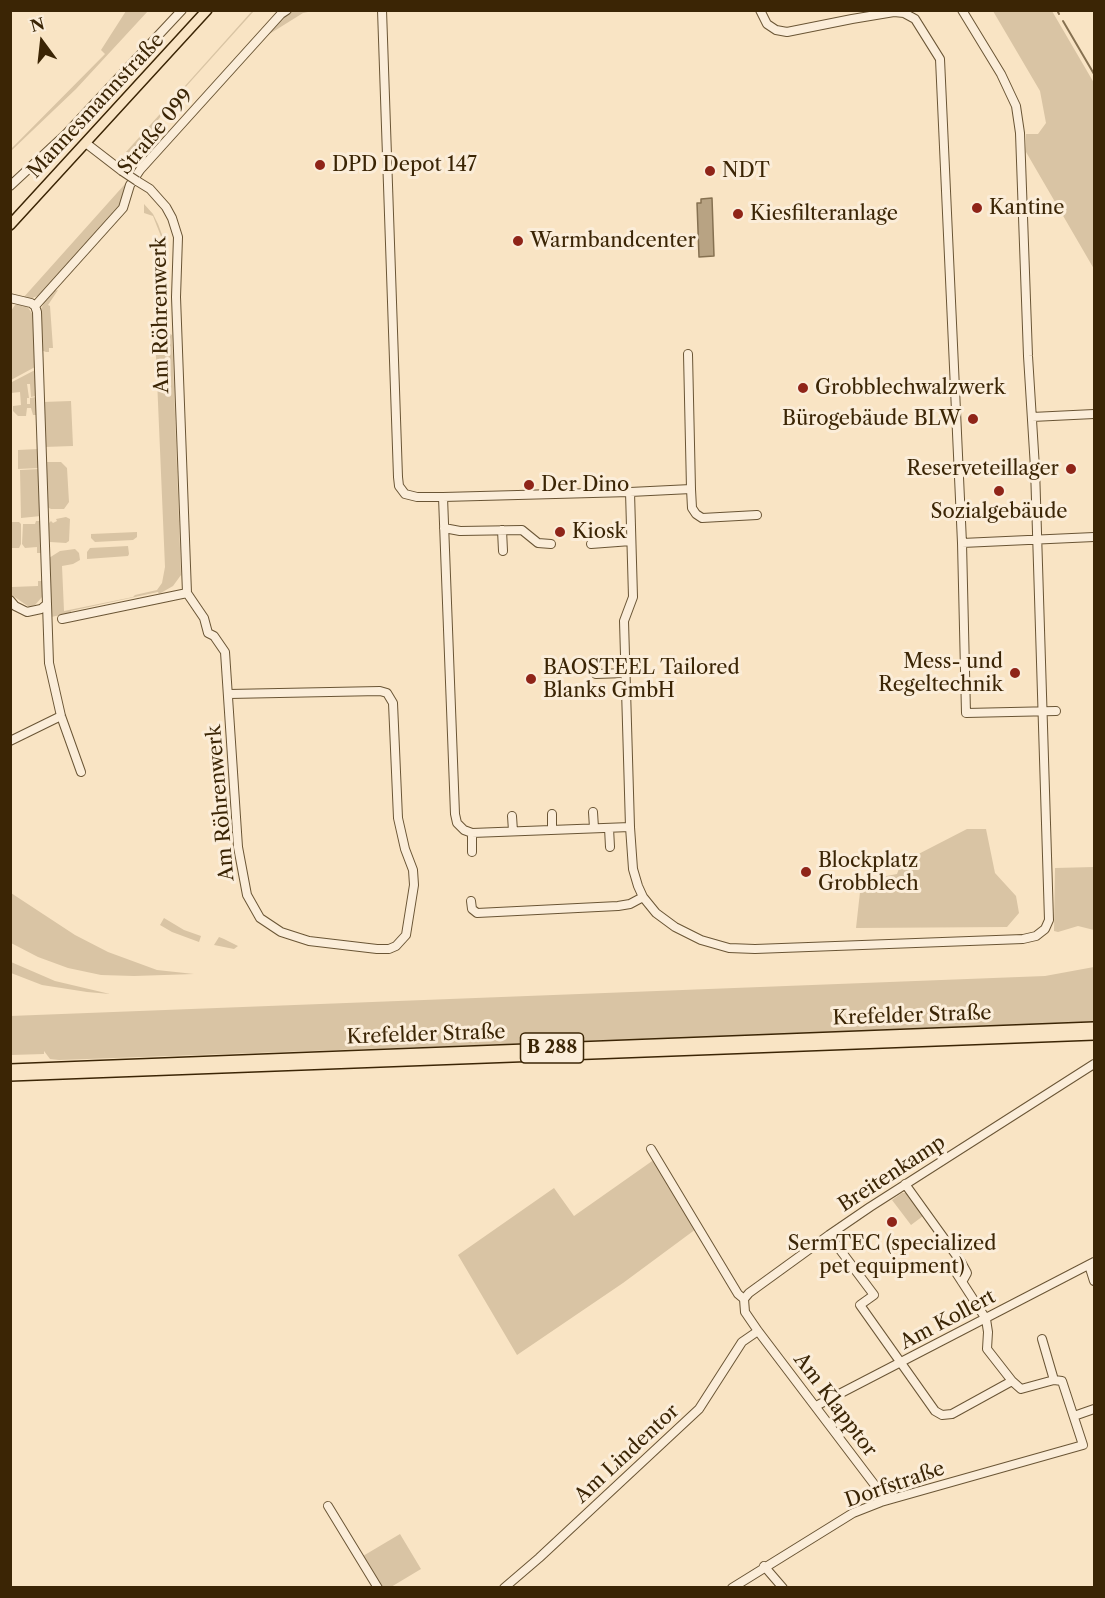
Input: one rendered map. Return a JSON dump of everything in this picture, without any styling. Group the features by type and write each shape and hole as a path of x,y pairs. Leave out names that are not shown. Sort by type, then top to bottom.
{"main road":[{"name":"Mannesmannstraße","path":"10,225 87,144 207,10"},
{"name":"Krefelder Straße","path":"10,1069 1095,1027"},
{"name":"Krefelder Straße","path":"10,1076 1095,1035"}],"street":[{"path":"10,186 66,134 182,10"},
{"name":"Straße 099","path":"34,306 123,208 130,185 140,170 287,10"},
{"path":"382,10 399,486 405,494 417,497 691,489"},
{"path":"760,10 767,24 776,30 787,32 873,16 904,13 915,19 940,59 962,543 966,713 1056,711"},
{"path":"630,492 633,597 624,621 630,827 633,869 643,897 656,913 675,927 701,940 729,948 1023,939 1036,936 1045,929 1049,920 1035,468 1020,133 1016,106 1001,74 962,10"},
{"name":"Am Röhrenwerk","path":"87,144 137,182 150,189 166,207 178,237 176,297 187,592 204,618 208,633 214,636 225,652 238,847 247,895 260,918 281,932 309,940 377,949 396,946 406,935 414,885 413,870 405,849 398,818 393,703 387,693 380,691 229,694"},
{"path":"10,298 34,306 37,319 49,663 61,716 81,772"},
{"path":"688,354 692,508 702,518 757,515"},
{"path":"1032,417 1095,414"},
{"path":"958,470 1035,468"},
{"path":"443,497 457,823 464,830 472,833 630,827"},
{"path":"444,528 459,531 522,530 538,543 550,544"},
{"path":"502,530 503,551"},
{"path":"962,543 1095,537"},
{"path":"591,544 631,541"},
{"path":"62,620 187,592"},
{"path":"10,600 15,606 27,612 41,609 47,604"},
{"path":"596,675 625,673"},
{"path":"10,741 61,716"},
{"path":"593,812 594,828"},
{"path":"552,814 552,830"},
{"path":"512,816 513,831"},
{"path":"609,828 610,847"},
{"path":"472,833 472,852"},
{"path":"613,895 613,902 618,906"},
{"path":"471,901 472,909 477,913 618,906 630,904 643,897"},
{"name":"Breitenkamp","path":"744,1299 829,1235 1095,1064"},
{"path":"651,1149 738,1294 744,1299 745,1312 758,1331"},
{"path":"905,1185 961,1262 955,1272 986,1319 987,1348 1012,1381 1021,1389 1054,1380 1062,1381 1074,1416 1095,1409"},
{"path":"829,1235 874,1295 860,1305 935,1411 942,1415 952,1414 1012,1381"},
{"path":"1092,1263 1095,1281"},
{"name":"Am Kollert","path":"816,1406 1092,1263"},
{"name":"Am Klapptor","path":"758,1331 877,1488 881,1502"},
{"name":"Am Lindentor","path":"504,1587 539,1558 699,1409 736,1349 758,1331"},
{"path":"1042,1339 1054,1380"},
{"name":"Dorfstraße","path":"732,1587 853,1513 881,1502 1083,1445 1074,1416"},
{"path":"328,1506 378,1587"},
{"path":"764,1566 783,1587"}],"shaded area":[{"path":"126,11 148,11 76,89 11,151 105,54 101,50"},
{"path":"254,11 165,110 127,165 129,158 126,152"},
{"path":"292,11 313,11 303,13 263,38 282,16"},
{"path":"993,11 1052,11 1094,83 1094,269 1026,152 1026,134 1038,134 1046,123 1040,91"},
{"path":"142,165 119,207 40,295 30,299 23,298"},
{"path":"712,198 714,256 699,257 697,203 701,203 701,199"},
{"path":"144,204 153,214 164,240 169,333 172,335 181,575 173,586 159,594 158,592 51,617 49,558 60,551 75,549 79,553 80,560 62,566 64,611 133,597 157,590 162,583 165,567 154,309 165,302 164,274 153,274 154,265 161,257 162,239 153,216 144,213"},
{"path":"58,290 48,305 50,306 53,348 49,348 49,352 46,352 41,350 40,311 45,301 54,291"},
{"path":"21,304 27,306 33,315 35,367 11,380 11,311 15,305"},
{"path":"35,370 36,396 31,397 30,384 27,384 29,398 27,398 27,404 30,404 30,398 36,397 37,415 33,415 31,408 27,408 26,416 18,416 13,411 13,406 21,405 20,392 11,393 11,380 12,382"},
{"path":"71,401 73,446 44,447 43,402"},
{"path":"38,449 39,468 18,469 18,450"},
{"path":"45,462 61,462 67,468 69,502 64,509 47,507"},
{"path":"39,469 41,516 21,518 20,470"},
{"path":"66,517 70,519 69,541 66,543 50,542 48,524"},
{"path":"36,521 41,521 42,553 37,553 37,547 25,548 22,544 23,524 35,524"},
{"path":"11,522 21,524 19,548 11,548"},
{"path":"137,532 137,537 133,540 95,542 91,538 91,534"},
{"path":"128,546 128,556 87,559 87,552 90,548"},
{"path":"38,581 43,581 44,592 35,605 29,607 12,595 10,585 12,587 38,586"},
{"path":"967,829 986,829 995,873 1016,896 1019,913 1007,927 856,928 860,892 865,880 897,874 901,863"},
{"path":"1094,867 1094,930 1078,926 1054,931 1055,868"},
{"path":"11,893 75,935 108,952 157,970 194,974 101,975 68,968 38,957 11,943"},
{"path":"164,918 184,930 201,936 199,942 160,925"},
{"path":"219,937 238,946 234,949 214,945"},
{"path":"11,962 55,981 110,994 42,985 11,973"},
{"path":"1094,967 1094,1023 59,1060 50,1059 44,1051 44,1054 11,1055 10,1016 1045,976"},
{"path":"655,1159 696,1229 623,1283 517,1355 458,1255 554,1188 574,1216"},
{"path":"906,1193 923,1216 911,1225 892,1200"},
{"path":"400,1534 421,1569 391,1587 383,1587 363,1556"}],"waterway":[{"path":"1057,10 1059,14"},
{"path":"1063,21 1094,74"}],"place":[{"name":"DPD Depot 147","path":"320,165"},
{"name":"NDT","path":"710,171"},
{"name":"Kantine","path":"977,208"},
{"name":"Kiesfilteranlage","path":"738,214"},
{"name":"Warmbandcenter","path":"518,241"},
{"name":"Grobblechwalzwerk","path":"803,388"},
{"name":"Bürogebäude BLW","path":"973,419"},
{"name":"Reserveteillager","path":"1071,469"},
{"name":"Der Dino","path":"529,485"},
{"name":"Sozialgebäude","path":"999,491"},
{"name":"Kiosk","path":"560,532"},
{"name":"Mess- und Regeltechnik","path":"1015,673"},
{"name":"BAOSTEEL Tailored Blanks GmbH","path":"531,679"},
{"name":"Blockplatz Grobblech","path":"806,872"},
{"name":"SermTEC (specialized pet equipment)","path":"892,1222"}]}
